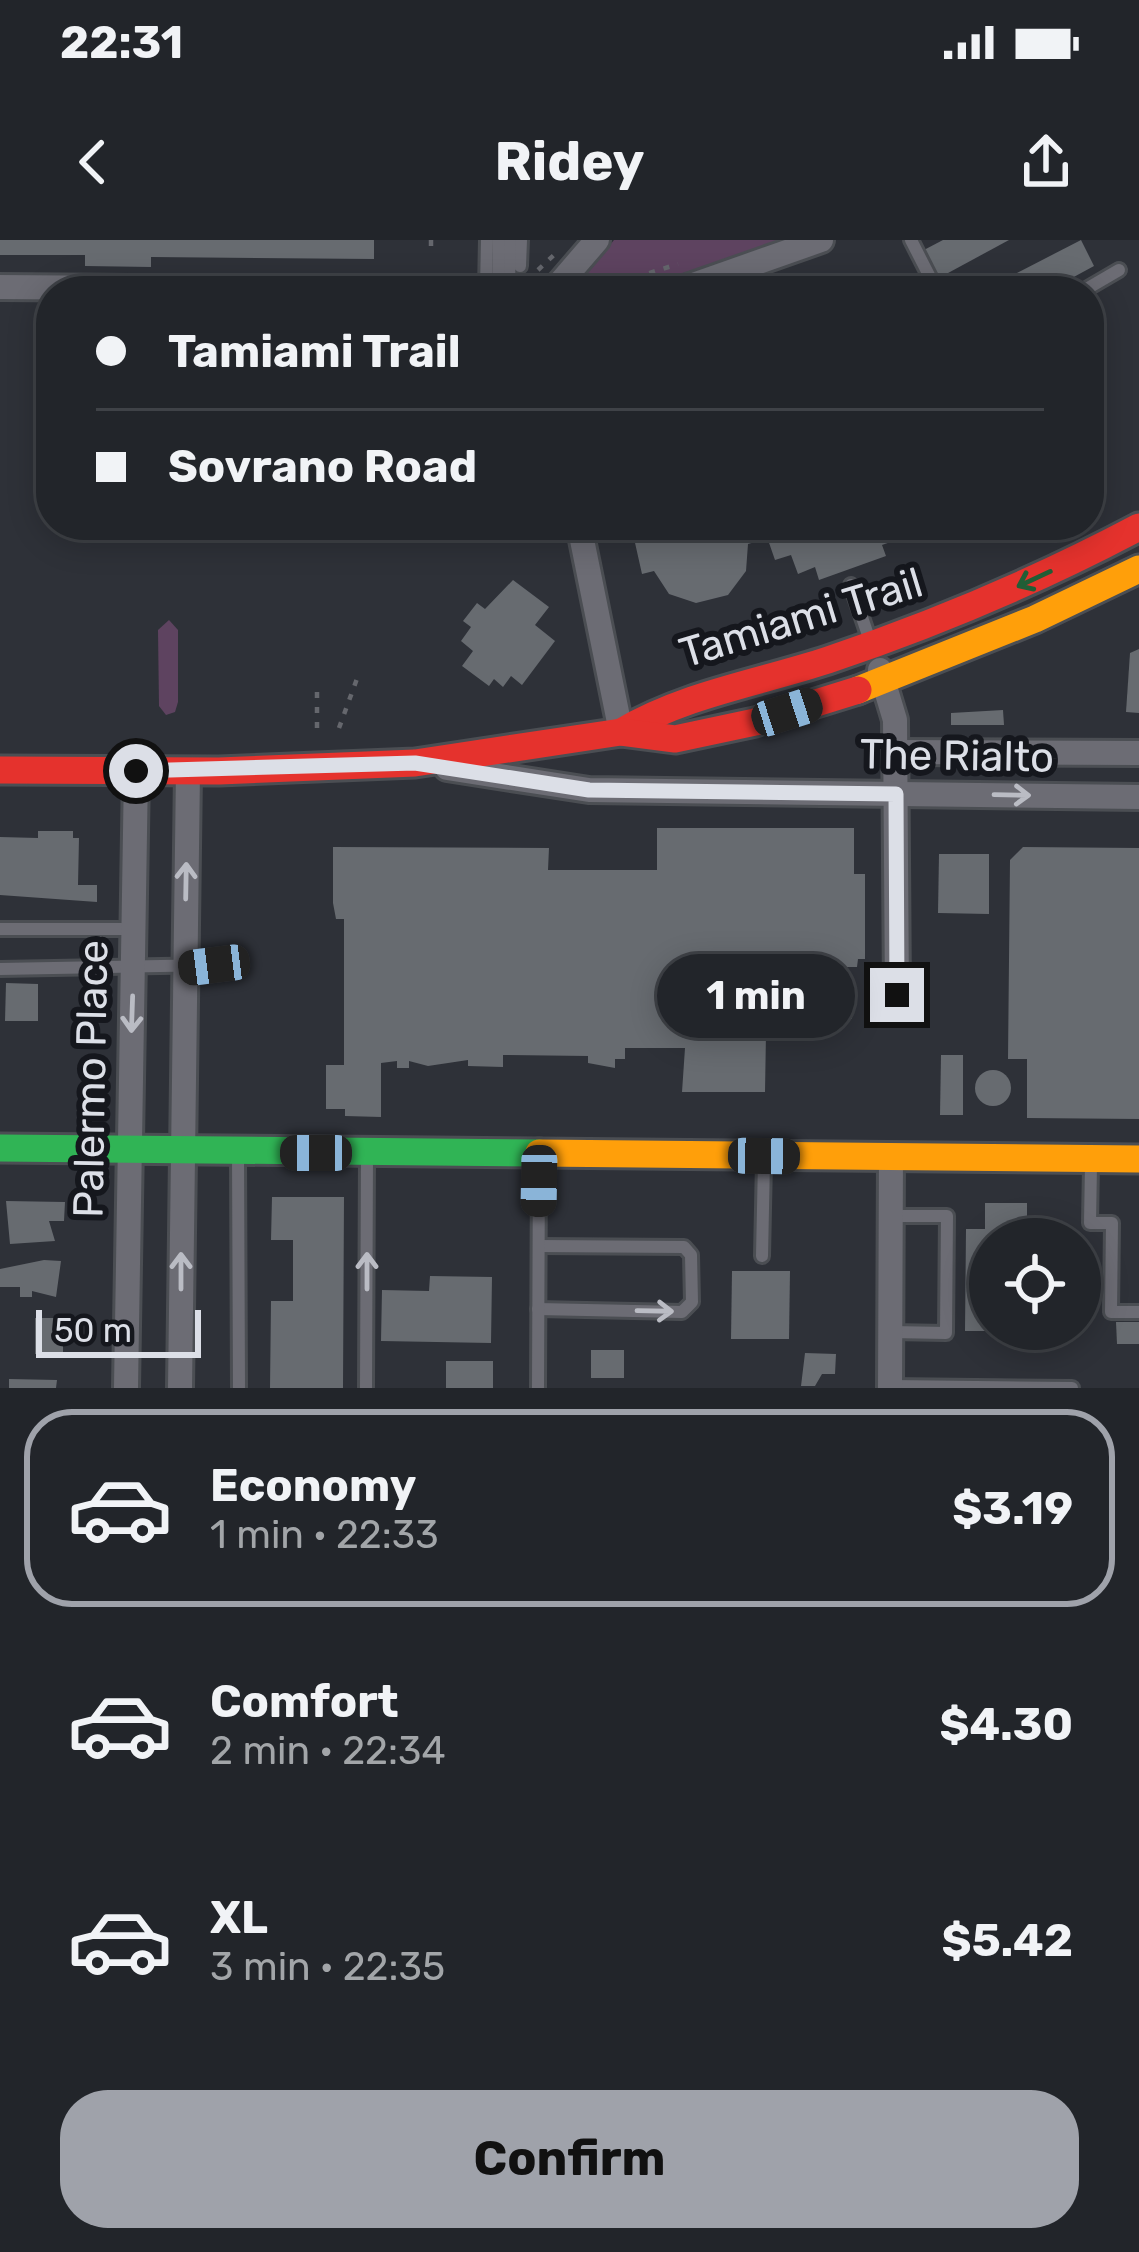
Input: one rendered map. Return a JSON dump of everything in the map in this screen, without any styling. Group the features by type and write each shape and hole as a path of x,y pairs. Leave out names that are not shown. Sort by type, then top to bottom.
{"main road":[{"name":"Tamiami Trail","path":"621,732 660,706 872,645 1028,582 1139,527"},
{"name":"Tamiami Trail","path":"0,770 188,771 415,763 621,732 675,739 755,722 884,680 1053,611 1139,568"},
{"path":"0,1148 1139,1159"}],"street":[{"path":"556,276 596,240"},
{"path":"719,276 821,240"},
{"path":"0,286 36,286"},
{"path":"582,540 621,732"},
{"path":"872,645 895,720 897,995"},
{"name":"The Rialto","path":"896,752 1139,754"},
{"path":"1101,797 1111,772 1139,754"},
{"name":"The Rialto","path":"415,763 589,790 1139,797"},
{"name":"Palermo Place","path":"126,1388 136,771"},
{"path":"180,1388 188,771"},
{"path":"890,1387 891,1157"}],"lane":[{"path":"487,240 498,276"},
{"path":"499,240 500,276"},
{"path":"503,276 510,240"},
{"path":"520,266 521,240"},
{"path":"911,240 929,276"},
{"path":"1104,278 1118,270"},
{"path":"851,585 872,645"},
{"path":"0,929 134,929"},
{"path":"0,968 133,970 214,965"},
{"path":"238,1152 239,1388"},
{"path":"366,1388 367,1153"},
{"path":"538,1388 539,1154"},
{"path":"762,1256 764,1156"},
{"path":"1091,1159 1090,1223 1112,1223 1111,1312 1139,1312"},
{"path":"890,1332 946,1333 947,1216 891,1216"},
{"path":"538,1246 684,1246 691,1256 692,1302 682,1312 538,1310"},
{"path":"890,1387 1072,1388"}],"path":[{"path":"431,240 431,253"},
{"path":"537,255 551,276"},
{"path":"639,276 677,264"},
{"path":"339,728 358,676"},
{"path":"316,728 317,684"}],"shaded area":[{"path":"614,240 784,240 675,276 584,276"},
{"path":"169,620 178,630 178,702 175,712 166,715 159,706 158,630"}],"building":[{"path":"0,240 374,240 374,259 151,257 151,267 85,266 85,255 0,255"},
{"path":"943,240 1009,240 943,276 935,276 922,251"},
{"path":"1081,240 1094,266 1076,276 1011,276"},
{"path":"634,540 762,540 748,544 746,571 728,595 696,603 669,594 654,571 642,574"},
{"path":"768,540 896,540 882,545 886,556 819,580 815,567 798,574 791,555 775,560"},
{"path":"513,580 549,607 535,625 555,641 522,685 511,676 503,687 494,679 489,686 462,666 473,651 461,641 471,627 463,621 477,603 485,609"},
{"path":"1139,649 1139,713 1126,712 1130,653"},
{"path":"1003,710 1004,725 951,725 951,713"},
{"path":"657,828 854,828 854,874 865,874 865,959 858,959 857,967 847,967 852,1019 809,1019 809,1029 766,1033 765,1092 682,1092 685,1048 625,1048 625,1059 615,1059 615,1068 588,1063 588,1056 503,1055 503,1067 468,1066 468,1060 428,1066 409,1061 409,1068 397,1068 397,1061 381,1063 381,1117 345,1116 345,1109 326,1109 326,1065 344,1065 344,919 336,919 333,903 333,847 549,848 548,870 657,870"},
{"path":"38,831 73,831 73,838 79,838 78,885 97,885 97,902 0,895 0,837 38,838"},
{"path":"1023,847 1139,848 1139,1119 1027,1118 1027,1059 1008,1059 1010,860"},
{"path":"939,854 989,854 989,914 938,913"},
{"path":"6,983 38,984 38,1021 5,1021"},
{"path":"941,1055 963,1055 963,1115 940,1115"},
{"path":"993,1070 1006,1075 1011,1088 1006,1101 993,1106 980,1101 975,1088 980,1075"},
{"path":"272,1197 344,1197 343,1388 270,1388 271,1301 293,1301 293,1240 271,1240"},
{"path":"6,1201 65,1202 64,1221 49,1221 55,1241 10,1244"},
{"path":"985,1203 1027,1203 1027,1218 985,1218"},
{"path":"969,1229 969,1331 965,1331"},
{"path":"61,1261 56,1297 32,1291 32,1297 20,1297 20,1287 0,1287 0,1269"},
{"path":"732,1271 790,1271 789,1339 731,1339"},
{"path":"430,1276 492,1277 491,1343 381,1341 382,1290 429,1291"},
{"path":"35,1318 63,1318 63,1354 35,1354"},
{"path":"1116,1322 1139,1322 1139,1344 1117,1344"},
{"path":"591,1350 624,1350 624,1378 591,1378"},
{"path":"805,1353 836,1354 835,1374 822,1374 815,1386 801,1386"},
{"path":"446,1361 493,1361 493,1388 446,1388"},
{"path":"9,1379 57,1380 56,1388 9,1388"}],"traffic: fast":[{"path":"0,1148 539,1153"}],"traffic: slow":[{"path":"858,690 1035,619 1139,569"},
{"path":"539,1153 1139,1159"}],"traffic: jam":[{"path":"621,732 696,699 828,660 947,616 1139,527"},
{"path":"0,770 219,771 415,763 621,732 675,739 755,722 858,690"}],"route":[{"path":"136,771 415,763 589,790 896,794 897,995"}]}
